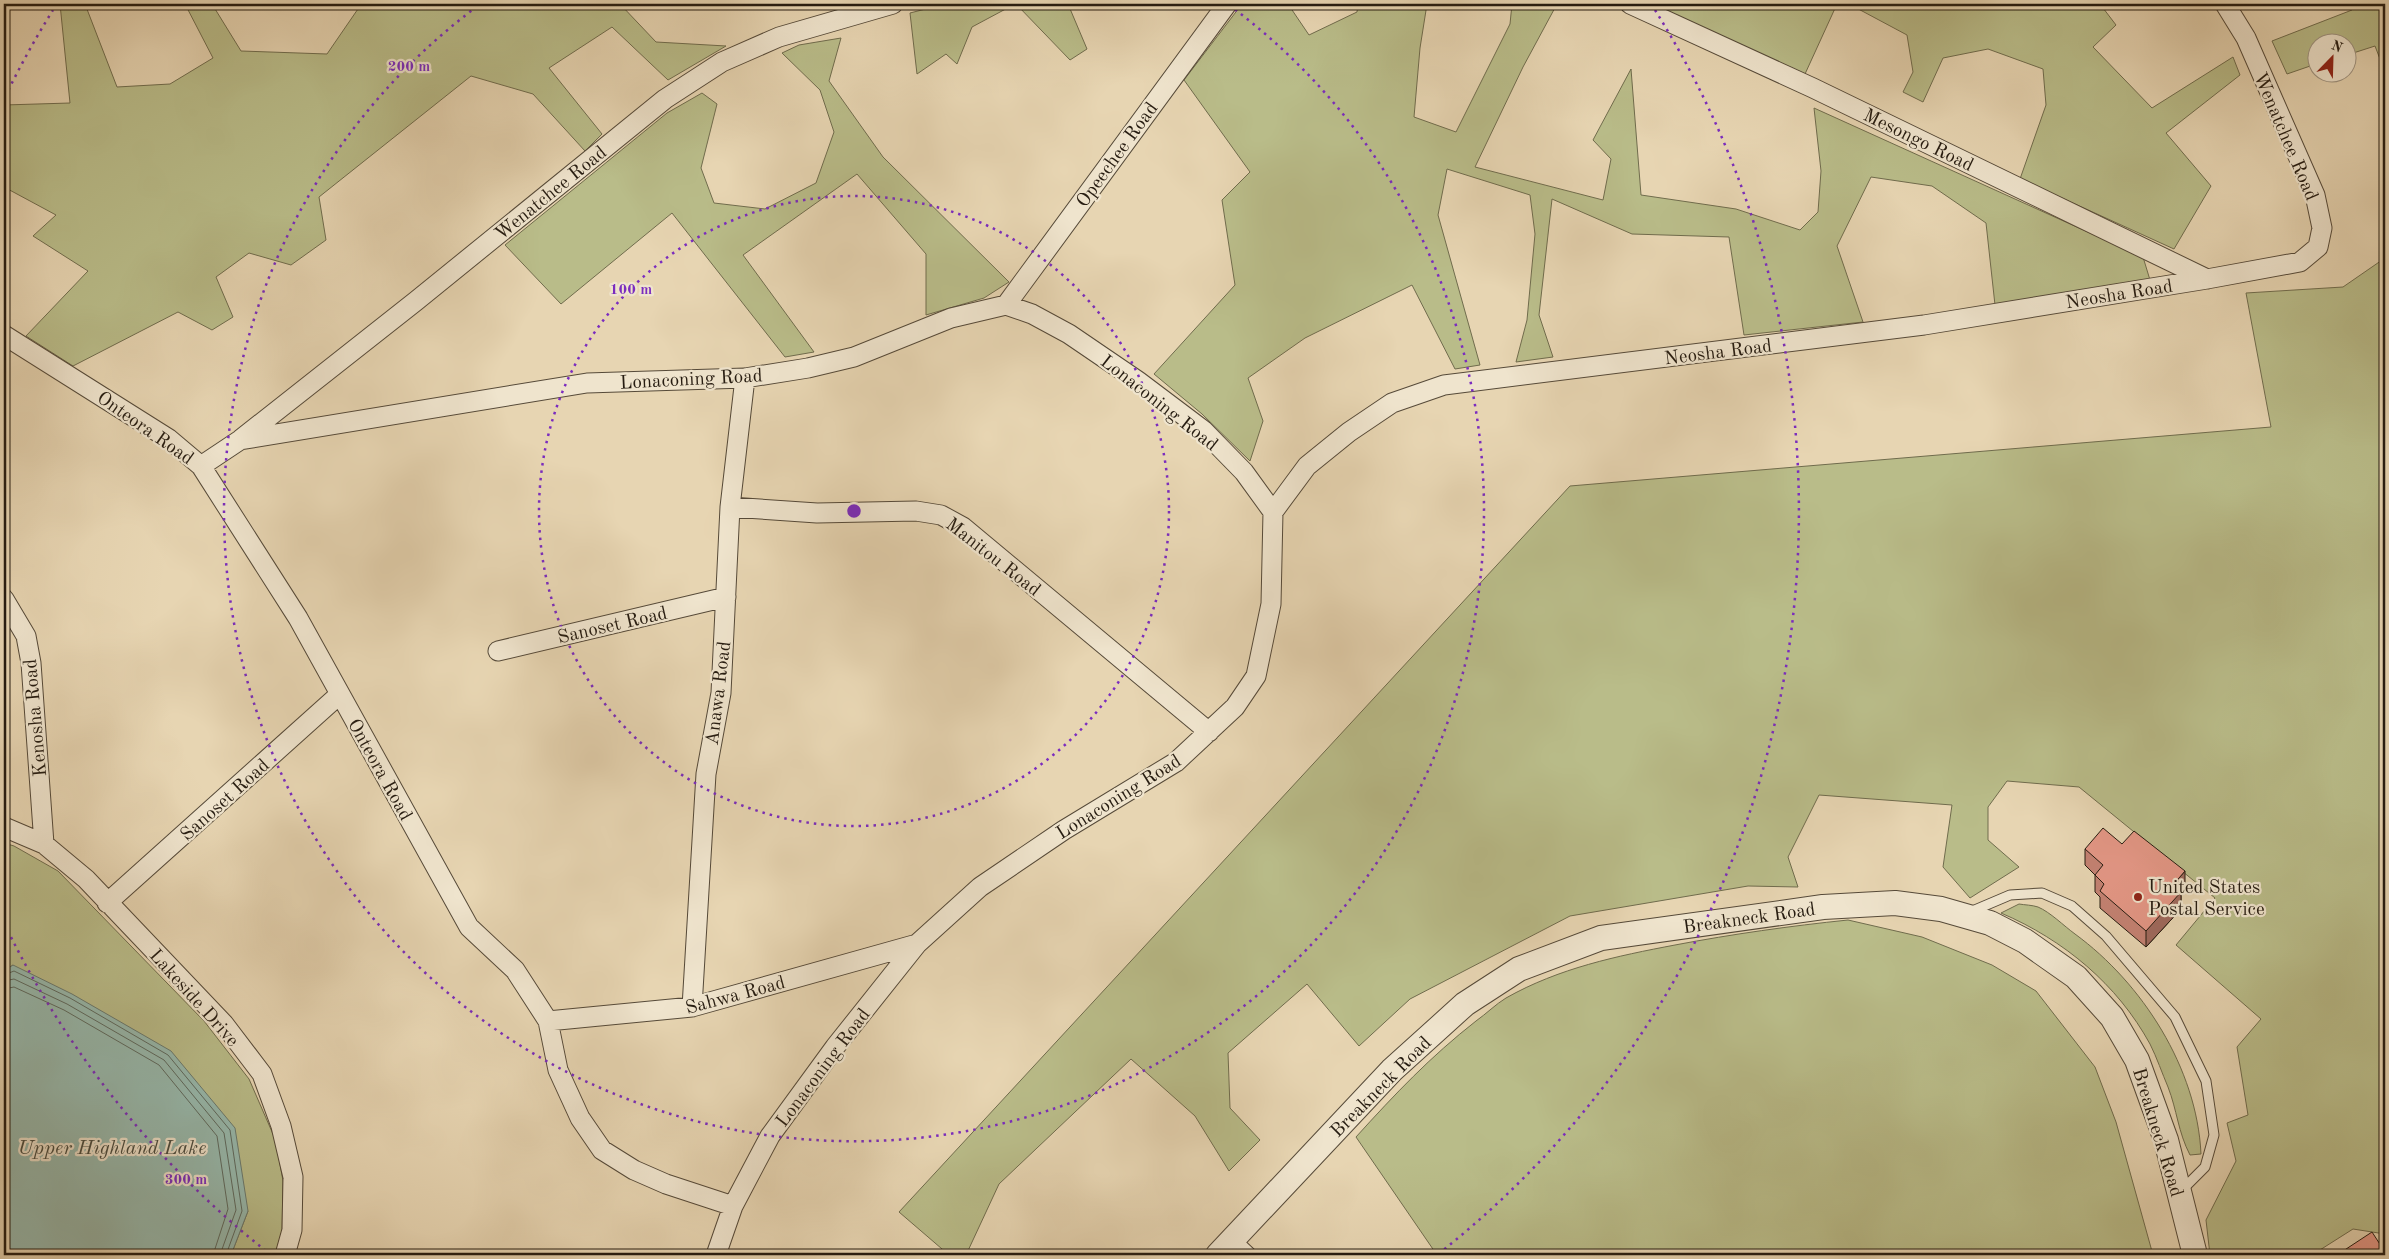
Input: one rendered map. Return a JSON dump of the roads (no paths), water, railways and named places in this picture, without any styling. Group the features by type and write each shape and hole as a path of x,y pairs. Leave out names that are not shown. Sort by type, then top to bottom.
{"street":[{"name":"Wenatchee Road","path":"240,440 416,301 665,99 722,62 779,37 893,4"},
{"name":"Opeechee Road","path":"1006,304 1227,4"},
{"name":"Mesongo Road","path":"1630,4 1814,88 2207,279"},
{"name":"Wenatchee Road","path":"2207,279 2300,262 2318,247 2322,228 2311,186 2246,38 2224,4"},
{"name":"Neosha Road","path":"1273,512 1306,466 1349,432 1392,403 1444,385 1924,325 2207,279"},
{"name":"Lonaconing Road","path":"201,466 240,440 587,383 745,378 808,368 854,357 951,318 1006,304 1032,314 1068,334 1138,381 1203,430 1244,472 1273,512 1271,604 1256,676 1235,707 1176,762 1064,830 980,887 918,944 835,1047 770,1136 732,1206 716,1255"},
{"name":"Onteora Road","path":"4,335 169,439 201,466 298,618 469,926 515,970 548,1021 558,1070 580,1118 602,1150 634,1170 666,1184 732,1206"},
{"name":"Anawa Road","path":"692,1008 706,774 721,693 730,507 745,378"},
{"name":"Manitou Road","path":"730,507 817,513 916,510 941,515 963,527 1209,732"},
{"name":"Sanoset Road","path":"498,651 726,597"},
{"name":"Kenosha Road","path":"4,599 26,636 31,662 44,844"},
{"name":"Sanoset Road","path":"107,903 340,694"},
{"name":"Lakeside Drive","path":"4,828 44,844 86,879 224,1024 262,1074 281,1126 293,1177 292,1230 285,1255"},
{"name":"Breakneck Road","path":"1218,1255 1392,1070 1465,1004 1520,969 1600,938 1823,907 1895,903 1941,909 1990,923 2025,941 2076,977 2112,1017 2137,1060 2166,1140 2195,1255"},
{"name":"Sahwa Road","path":"548,1021 692,1008 918,944"}],"lane":[{"path":"1963,916 2010,895 2042,893 2072,906 2106,936 2175,1017 2206,1081 2214,1135 2205,1167 2178,1193"},
{"path":"1235,1238 1253,1255"},
{"path":"2364,1243 2385,1248"}],"water":[{"name":"Upper Highland Lake","path":"13,965 72,994 171,1051 235,1128 248,1211 231,1255 4,1255 4,971"}],"place":[{"name":"United States Postal Service","path":"2138,897"}]}
